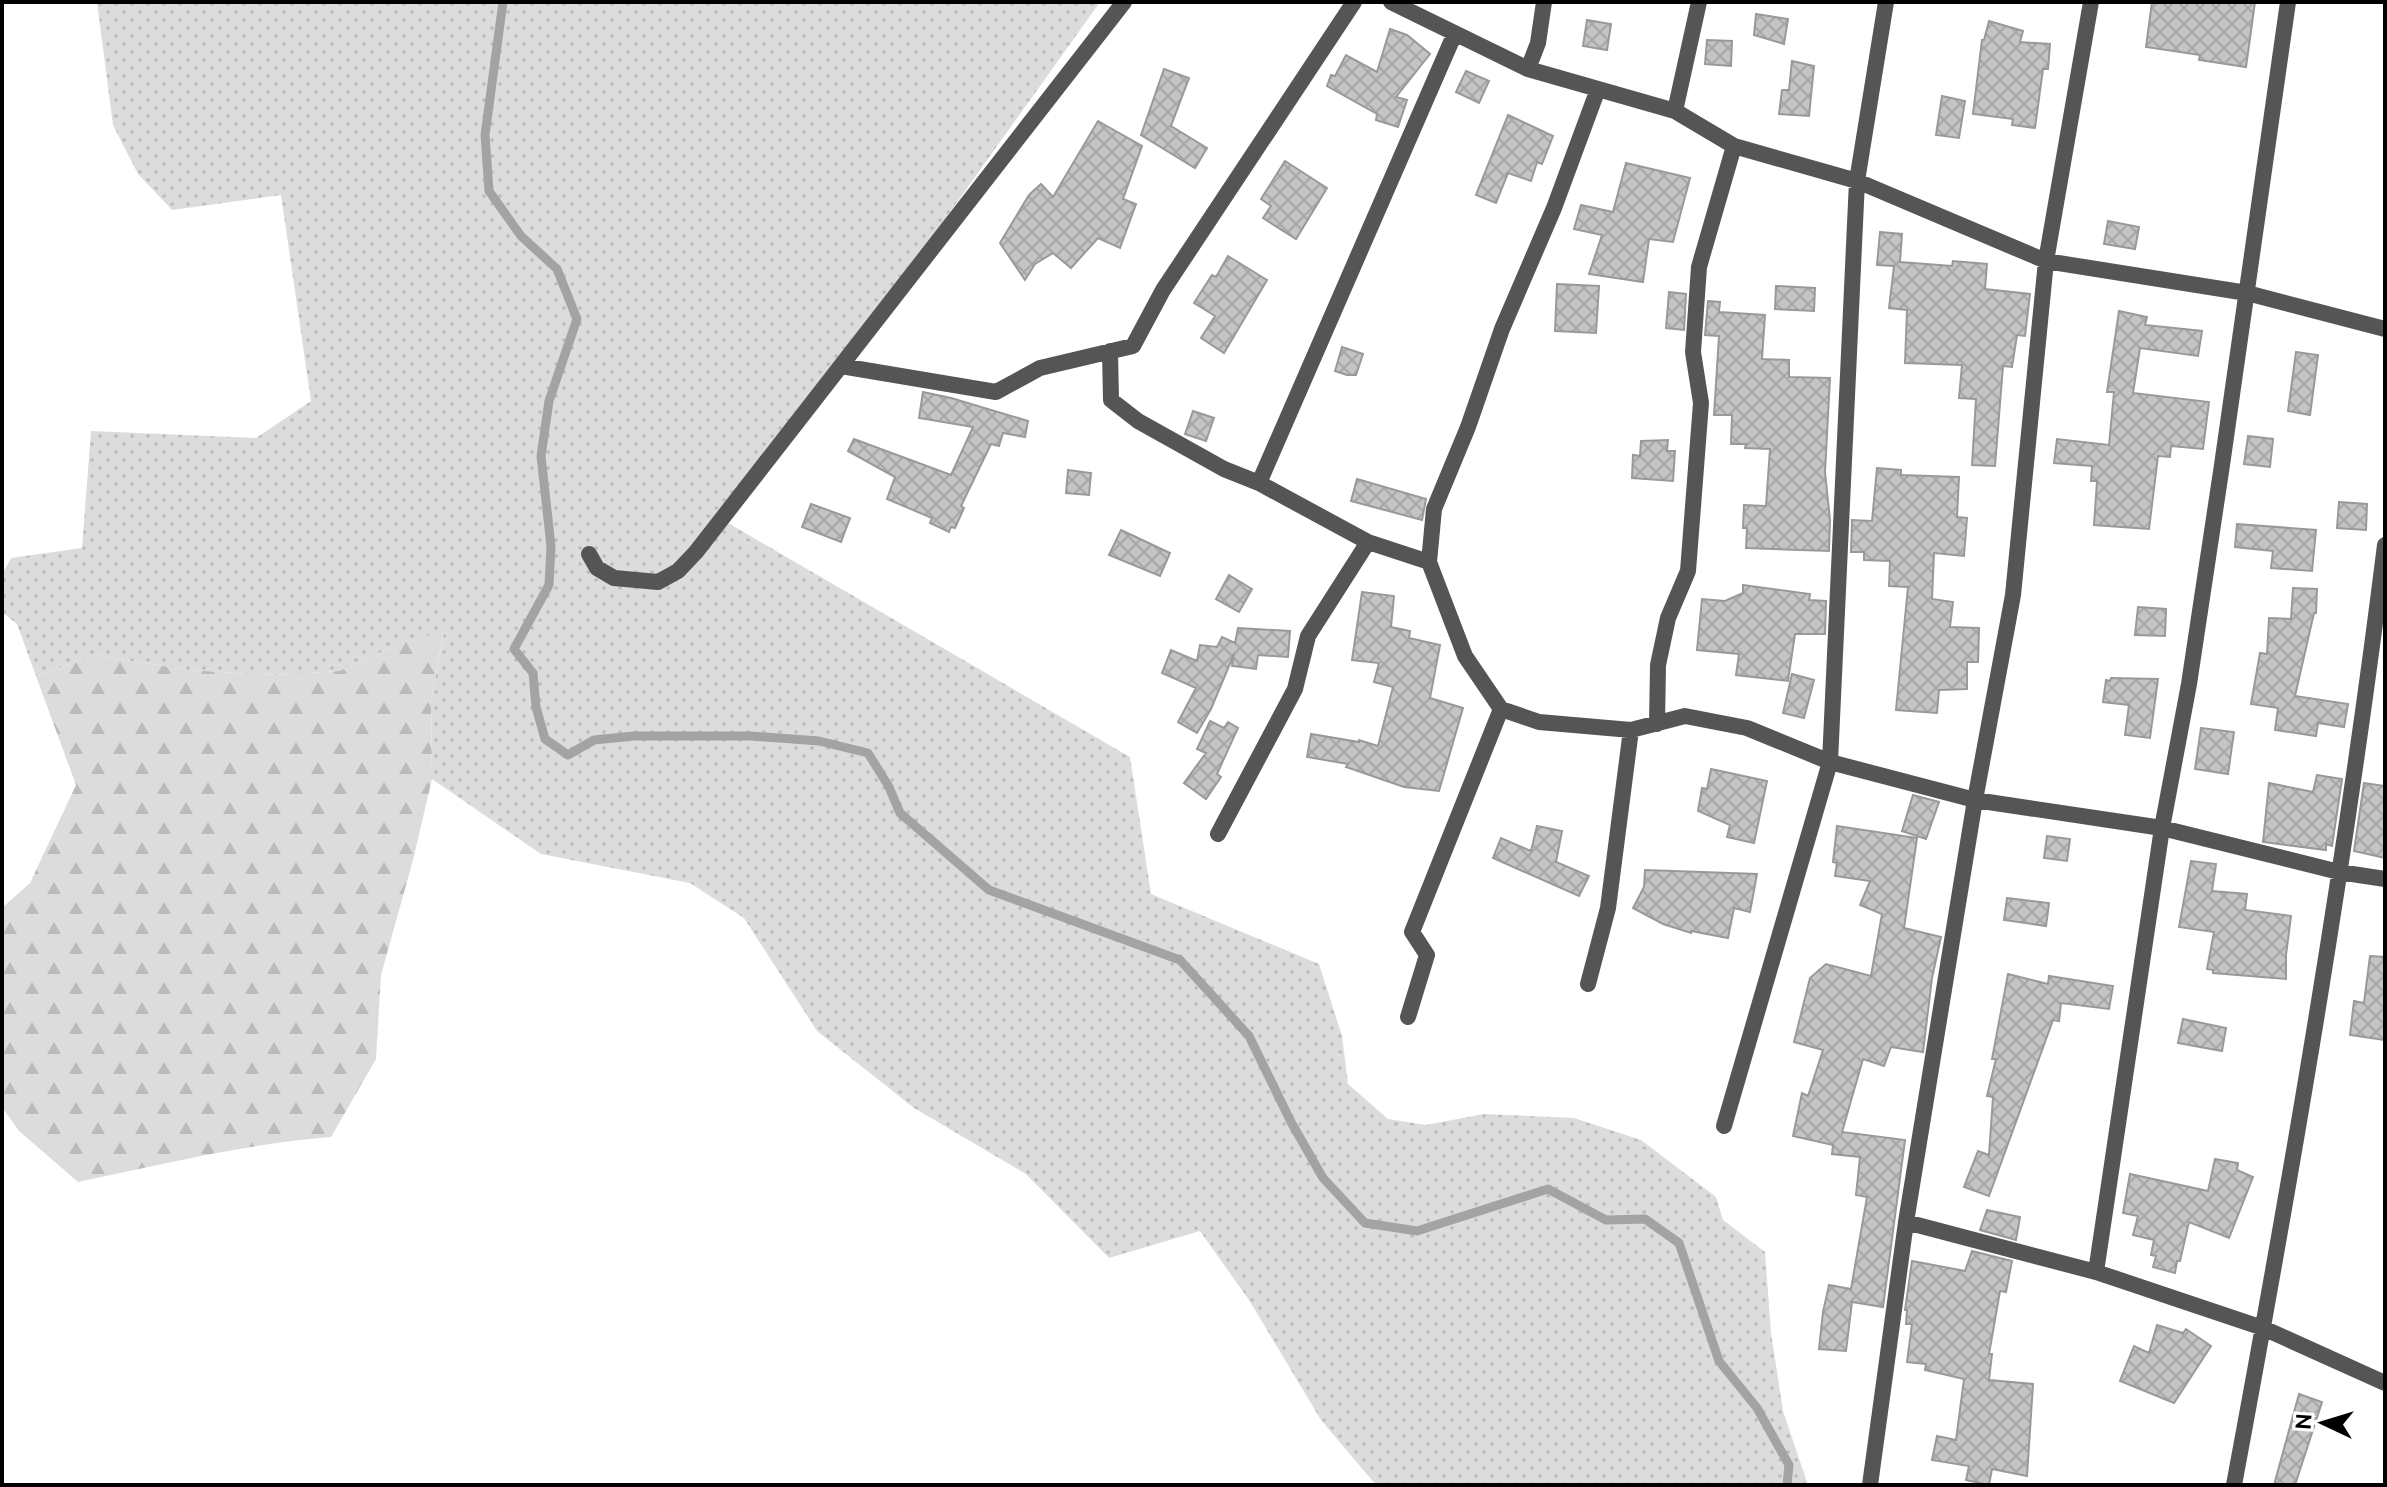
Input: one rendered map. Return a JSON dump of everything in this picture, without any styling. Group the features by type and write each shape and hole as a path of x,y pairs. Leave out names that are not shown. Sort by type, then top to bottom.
{"street":[{"path":"589,554 597,568 614,578 658,582 678,571 696,552 1124,2"},
{"path":"841,366 996,392 1040,368 1133,346 1163,290 1354,2"},
{"path":"1391,2 1528,69 1675,111 1734,146 1857,181 2046,261 2247,293 2385,329"},
{"path":"1528,69 1538,43 1544,2"},
{"path":"1675,111 1699,2"},
{"path":"1724,1126 1830,762 1857,181 1886,2"},
{"path":"1870,1485 1906,1222 1975,800 2013,595 2046,261 2091,2"},
{"path":"2096,1272 2162,828 2189,684 2288,2"},
{"path":"1259,483 1455,33"},
{"path":"1598,89 1434,509 1429,562 1465,656 1501,709 1539,722 1631,730 1685,716 1747,728 1830,762 1975,800 2162,828 2339,872 2385,879"},
{"path":"1657,724 1658,665 1668,618 1688,571 1701,403 1693,352 1699,267 1734,146"},
{"path":"1110,351 1111,400 1138,421 1224,469 1259,483 1368,542 1429,562"},
{"path":"1218,834 1295,689 1308,636 1368,542"},
{"path":"2234,1485 2285,1208 2339,872 2385,545"},
{"path":"1408,1017 1427,955 1412,932 1501,709"},
{"path":"1588,984 1608,908 1631,730"},
{"path":"1906,1222 2096,1272 2263,1328 2385,1383"}],"green space":[{"path":"97,2 1100,2 728,523 1130,757 1151,894 1319,964 1342,1036 1348,1084 1388,1119 1426,1125 1484,1114 1574,1118 1641,1140 1716,1197 1723,1220 1765,1252 1771,1333 1783,1411 1808,1485 1376,1485 1321,1420 1249,1300 1200,1231 1109,1258 1026,1174 914,1108 817,1031 744,918 690,883 541,854 432,779 431,698 444,632 402,643 339,671 275,675 188,670 95,655 36,676 17,624 2,612 2,575 11,558 82,548 91,431 256,438 311,401 281,195 172,210 138,174 113,125"},
{"path":"444,631 431,698 432,779 381,975 376,1059 331,1137 235,1150 78,1182 19,1131 2,1107 2,908 30,883 76,785 36,676 95,655 188,670 275,675 339,671 402,643"}],"building":[{"path":"2152,2 2255,2 2246,67 2199,60 2200,55 2146,47"},
{"path":"1756,14 1788,19 1784,44 1754,35"},
{"path":"1587,20 1611,24 1607,50 1583,46"},
{"path":"1989,21 2023,31 2020,42 2050,44 2048,69 2043,69 2035,128 2012,125 2013,119 1973,114 1982,40"},
{"path":"1390,29 1407,35 1430,54 1396,97 1407,100 1398,127 1376,120 1377,114 1327,86 1346,55 1377,72"},
{"path":"1707,40 1732,41 1731,66 1705,64"},
{"path":"1792,61 1814,66 1809,116 1779,114 1782,90 1789,90"},
{"path":"1164,69 1189,78 1171,126 1207,148 1195,168 1141,135"},
{"path":"1466,71 1489,81 1479,103 1456,92"},
{"path":"1942,96 1965,101 1959,138 1936,135"},
{"path":"1508,115 1553,136 1542,164 1537,162 1531,181 1508,173 1496,203 1476,195"},
{"path":"1098,121 1142,146 1123,199 1136,204 1120,248 1098,238 1071,268 1053,253 1035,264 1025,280 1000,243 1029,195 1041,184 1053,197"},
{"path":"1285,161 1327,188 1296,239 1263,218 1271,206 1261,199"},
{"path":"1626,163 1690,178 1673,242 1649,239 1643,282 1589,274 1602,235 1574,229 1581,205 1613,212"},
{"path":"2108,221 2139,227 2135,249 2104,244"},
{"path":"1880,232 1902,234 1900,262 1952,266 1953,261 1987,264 1985,289 2030,294 2025,336 2017,335 2012,367 2003,366 1995,466 1972,465 1976,399 1959,398 1962,365 1905,363 1907,310 1889,308 1894,266 1877,265"},
{"path":"1228,256 1267,280 1224,353 1201,338 1215,316 1194,303 1212,275 1216,277"},
{"path":"1557,284 1599,286 1596,333 1555,331"},
{"path":"1776,286 1815,288 1814,311 1775,309"},
{"path":"1669,292 1686,294 1684,330 1666,328"},
{"path":"1708,301 1720,302 1719,312 1765,315 1762,359 1789,360 1789,377 1830,378 1825,472 1830,520 1829,551 1746,548 1744,505 1766,506 1770,449 1731,444 1732,415 1714,415 1719,336 1705,335"},
{"path":"2119,311 2147,317 2145,325 2202,331 2198,356 2140,348 2133,393 2209,402 2203,449 2171,446 2170,457 2158,456 2149,529 2094,525 2097,481 2091,481 2092,466 2054,463 2057,439 2109,445 2114,392 2107,392"},
{"path":"1342,347 1363,354 1356,375 1335,371"},
{"path":"2296,352 2318,355 2310,415 2288,411"},
{"path":"923,392 1028,421 1025,437 1003,433 999,446 991,444 961,506 964,508 955,528 951,527 949,532 930,523 932,518 887,499 895,477 848,451 854,439 951,475 973,427 919,418"},
{"path":"1193,411 1214,418 1206,441 1185,434"},
{"path":"2248,436 2273,439 2270,467 2244,464"},
{"path":"1668,440 1667,451 1675,451 1673,481 1632,478 1633,455 1640,456 1641,441"},
{"path":"1877,468 1901,470 1901,475 1959,477 1957,517 1967,518 1964,556 1934,553 1932,599 1953,602 1950,627 1979,628 1978,662 1967,662 1967,689 1939,690 1937,713 1896,710 1908,587 1889,586 1890,561 1864,560 1864,552 1851,552 1852,520 1872,521"},
{"path":"1068,470 1091,473 1089,495 1066,493"},
{"path":"1357,479 1426,499 1422,520 1351,501"},
{"path":"2339,502 2367,504 2366,530 2337,528"},
{"path":"811,504 850,518 841,542 802,527"},
{"path":"2237,524 2316,530 2312,571 2271,568 2273,551 2235,547"},
{"path":"1121,530 1170,553 1160,576 1109,555"},
{"path":"1229,575 1252,589 1239,612 1216,599"},
{"path":"1743,585 1810,594 1809,600 1826,601 1825,634 1795,634 1788,681 1736,675 1739,654 1697,650 1702,599 1725,601 1743,593"},
{"path":"2293,588 2317,589 2316,613 2295,696 2348,704 2344,727 2318,723 2316,736 2275,730 2278,708 2251,704 2260,653 2267,654 2269,618 2291,619"},
{"path":"1362,592 1394,596 1391,627 1410,631 1409,638 1440,645 1430,698 1463,708 1439,791 1404,787 1346,767 1348,764 1307,757 1311,734 1359,740 1378,746 1393,687 1374,682 1379,663 1352,660"},
{"path":"2138,607 2166,609 2165,636 2135,635"},
{"path":"1238,628 1290,631 1288,657 1258,655 1256,669 1232,666 1234,654 1211,709 1197,733 1178,722 1196,688 1162,673 1171,650 1197,661 1200,645 1217,647 1222,637 1235,643"},
{"path":"1792,674 1814,680 1804,718 1783,713"},
{"path":"2111,678 2158,679 2150,738 2125,735 2129,705 2103,702 2106,680 2110,681"},
{"path":"1210,721 1224,728 1228,722 1238,728 1217,774 1221,777 1206,799 1184,783 1206,753 1197,749"},
{"path":"2201,728 2234,732 2228,774 2195,769"},
{"path":"1711,769 1767,781 1754,843 1727,837 1730,825 1698,811 1702,788 1707,789"},
{"path":"2317,775 2342,779 2332,846 2326,844 2326,850 2263,842 2269,783 2313,792"},
{"path":"2364,783 2385,786 2385,858 2354,851"},
{"path":"1913,795 1939,802 1926,839 1902,831"},
{"path":"1537,826 1562,831 1556,862 1589,876 1579,896 1493,858 1501,838 1531,851"},
{"path":"1837,826 1917,838 1904,928 1941,937 1932,978 1923,1052 1891,1047 1884,1066 1863,1059 1842,1132 1905,1140 1883,1307 1852,1302 1846,1351 1819,1349 1829,1285 1851,1289 1867,1197 1856,1195 1860,1157 1832,1154 1833,1145 1793,1136 1802,1093 1808,1096 1823,1050 1794,1042 1810,978 1826,964 1871,976 1882,914 1860,905 1870,881 1835,876 1837,863 1833,862"},
{"path":"2047,836 2070,839 2067,861 2044,858"},
{"path":"2191,861 2216,864 2212,891 2247,894 2245,910 2291,916 2286,979 2213,973 2213,970 2207,969 2214,932 2179,927"},
{"path":"1645,870 1757,874 1750,912 1734,908 1728,938 1691,933 1663,924 1633,908 1644,887"},
{"path":"2007,898 2049,903 2046,926 2004,920"},
{"path":"2370,956 2385,957 2385,1040 2350,1035 2354,1001 2364,1003"},
{"path":"2008,974 2048,984 2049,976 2113,986 2109,1009 2061,1003 2059,1021 2053,1020 1989,1196 1964,1187 1978,1151 1989,1155 1993,1097 1987,1096 1996,1059 1992,1059"},
{"path":"2183,1019 2226,1028 2222,1051 2178,1043"},
{"path":"2215,1159 2238,1163 2237,1170 2253,1177 2229,1238 2189,1222 2175,1273 2153,1267 2156,1256 2151,1255 2154,1240 2133,1235 2138,1216 2123,1213 2130,1174 2208,1191"},
{"path":"1987,1210 2020,1217 2016,1240 1980,1230"},
{"path":"1972,1251 2012,1261 2006,1292 2000,1291 1989,1354 1992,1354 1989,1380 2033,1384 2027,1476 1992,1469 1989,1485 1966,1480 1969,1466 1932,1460 1937,1436 1956,1440 1964,1379 1925,1370 1926,1364 1907,1362 1912,1324 1906,1324 1905,1310 1912,1261 1965,1271"},
{"path":"2157,1325 2183,1333 2186,1329 2211,1346 2174,1403 2120,1381 2134,1346 2149,1353"},
{"path":"2299,1394 2322,1402 2295,1485 2274,1485"}],"waterway":[{"path":"503,2 485,135 489,191 521,236 557,269 577,319 549,401 541,456 551,546 549,585 514,649 533,673 536,707 545,739 568,755 594,740 634,736 751,736 819,741 868,753 889,787 900,813 989,890 1180,960 1249,1036 1291,1122 1323,1178 1365,1223 1417,1231 1548,1189 1606,1220 1645,1219 1679,1243 1719,1361 1757,1408 1789,1465 1787,1485"}]}
